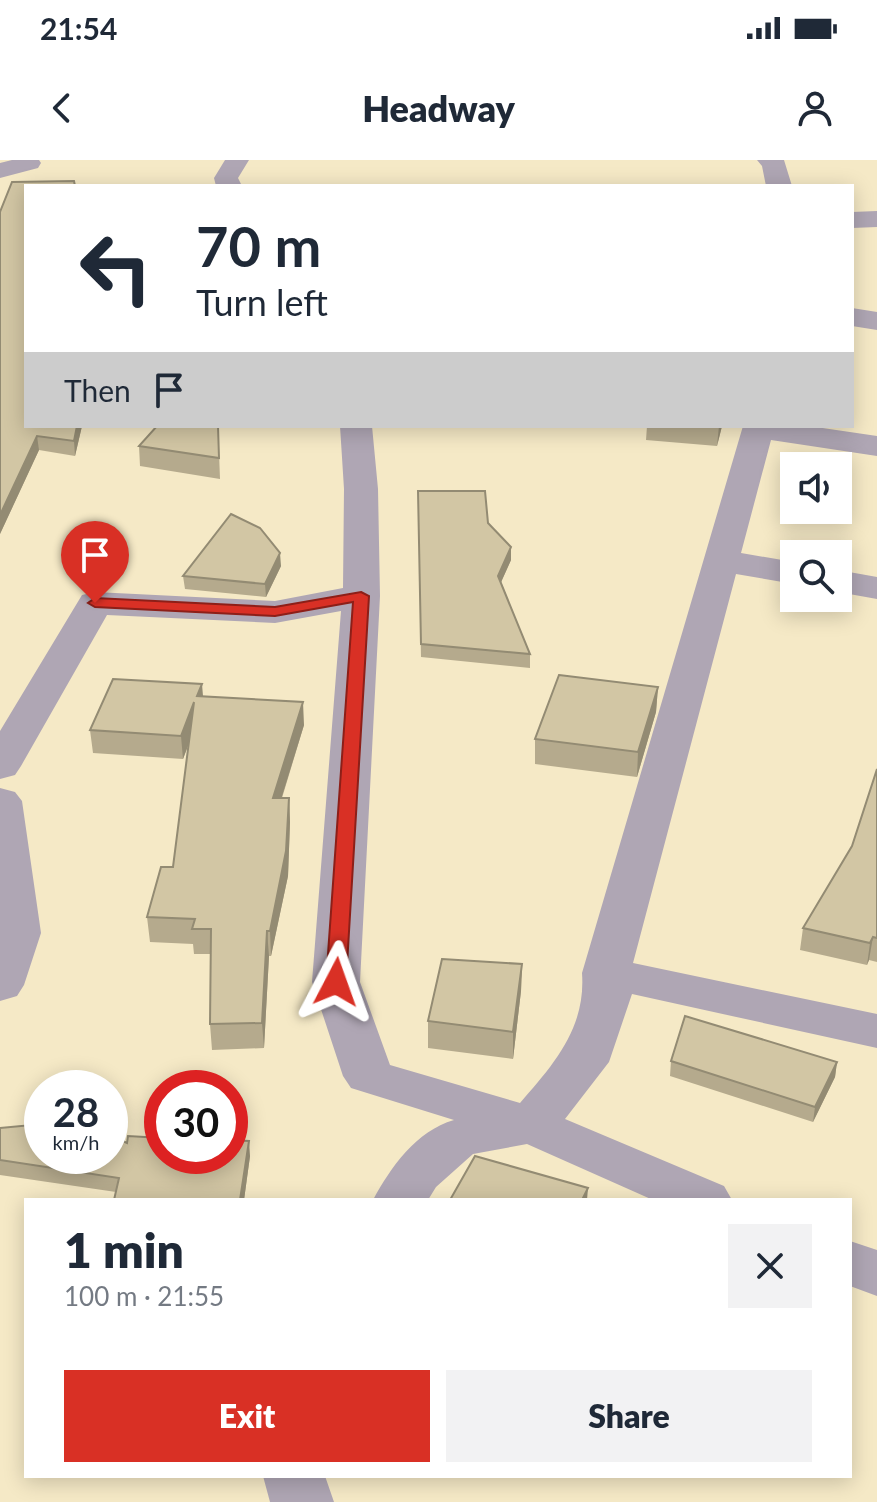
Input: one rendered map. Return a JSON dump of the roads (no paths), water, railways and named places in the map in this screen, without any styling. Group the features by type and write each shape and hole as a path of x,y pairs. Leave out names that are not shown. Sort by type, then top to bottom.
{"street":[{"path":"228,184 226,178 237,160"},
{"path":"769,160 774,163 779,184"},
{"path":"0,171 29,163"},
{"path":"854,317 877,321"},
{"path":"356,428 361,489 361,596 336,982 369,1076 531,1125 700,1198"},
{"path":"401,1198 417,1173 457,1138 531,1125 584,1062 608,997 606,973 759,428"},
{"path":"765,428 877,446"},
{"path":"721,561 780,571"},
{"path":"852,584 877,588"},
{"path":"0,766 95,603 275,612 361,596"},
{"path":"0,801 18,933 0,985"},
{"path":"606,973 877,1031"},
{"path":"852,1263 877,1274"},
{"path":"295,1478 302,1502"}]}
